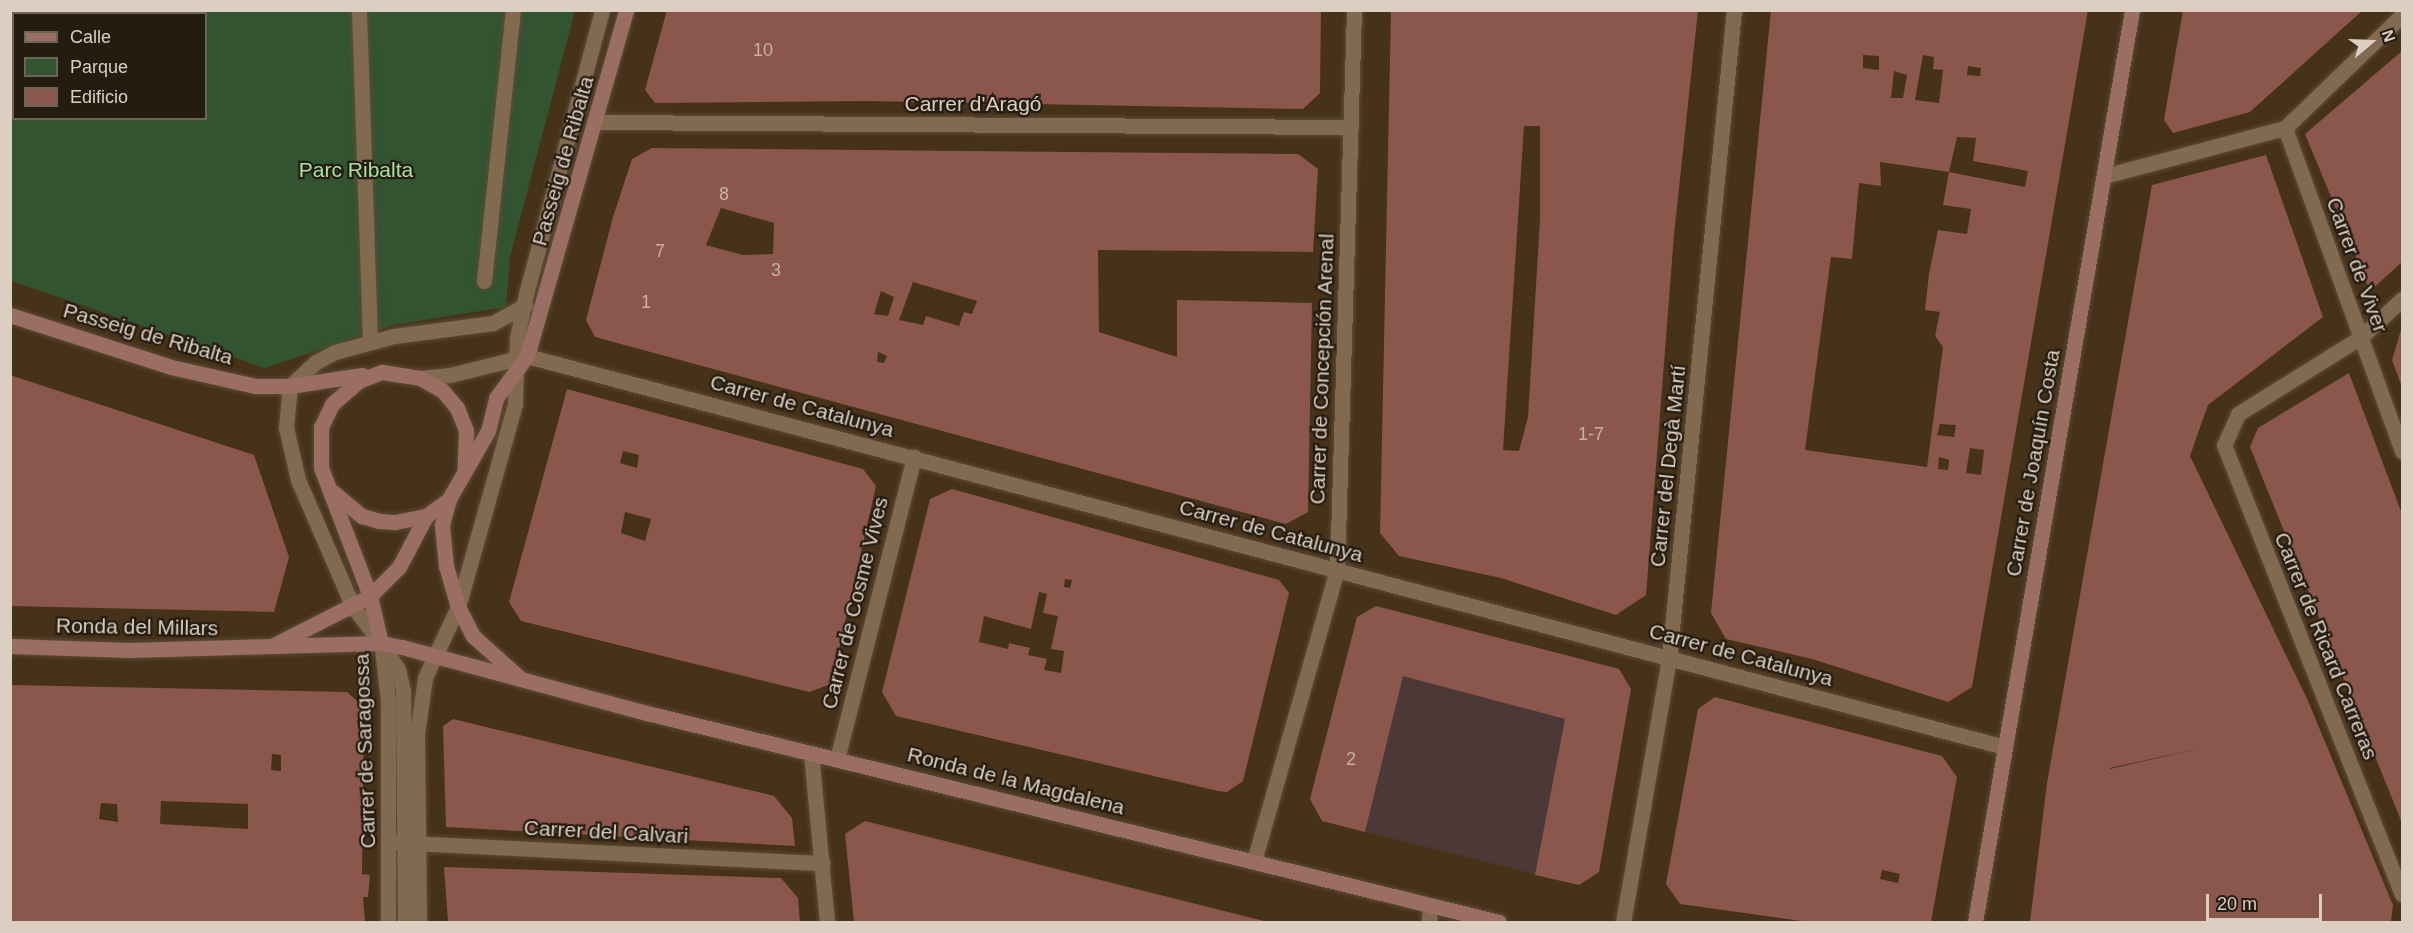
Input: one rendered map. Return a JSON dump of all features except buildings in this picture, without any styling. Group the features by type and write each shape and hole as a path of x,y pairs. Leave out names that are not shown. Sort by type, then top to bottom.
{"street":[{"path":"359,10 370,342"},
{"path":"484,281 513,10"},
{"name":"Passeig de Ribalta","path":"520,360 525,305 602,10"},
{"name":"Passeig de Ribalta","path":"520,360 595,123 626,10"},
{"name":"Carrer de Concepción Arenal","path":"1254,861 1337,570 1354,10"},
{"name":"Carrer del Degà Martí","path":"1623,922 1669,658 1734,10"},
{"name":"Carrer de Joaquín Costa","path":"1975,922 2132,10"},
{"path":"2104,176 2285,128 2403,15"},
{"name":"Carrer d'Aragó","path":"595,123 1351,127"},
{"name":"Carrer de Viver","path":"2285,128 2403,450"},
{"path":"2361,337 2403,299"},
{"path":"381,643 353,607 298,480 286,427 290,386 316,362 370,342 492,323 525,305"},
{"name":"Passeig de Ribalta","path":"10,315 171,367 255,386 290,386 382,372"},
{"name":"Carrer de Ricard Carreras","path":"2361,337 2238,414 2224,446 2403,894"},
{"path":"381,643 370,596 329,487 318,450 321,427 332,404 343,391 358,381 382,372 420,378 450,375 520,360"},
{"path":"329,487 362,516 379,521 395,522 426,516 449,499 463,477 488,431 496,398 520,360"},
{"name":"Carrer de Catalunya","path":"520,360 914,458 2005,747"},
{"name":"Carrer de Saragossa","path":"388,922 403,843 425,678 458,607 515,404 520,360"},
{"path":"420,378 442,390 457,408 466,430 468,453 463,477"},
{"name":"Carrer de Cosme Vives","path":"837,759 914,458"},
{"name":"Ronda de la Magdalena","path":"449,499 442,525 446,566 458,607 473,636 523,681"},
{"name":"Ronda del Millars","path":"263,649 353,607 370,596 399,567 426,516"},
{"name":"Carrer de Saragossa","path":"381,643 403,843 405,922"},
{"name":"Ronda de la Magdalena","path":"381,643 523,681 1499,922"},
{"name":"Ronda del Millars","path":"10,646 263,649 381,643"},
{"path":"812,753 827,922"},
{"name":"Carrer de Saragossa","path":"403,843 419,922"},
{"name":"Carrer del Calvari","path":"403,843 822,863"},
{"path":"1430,904 1430,922"}],"shaded area":[{"path":"1376,606 1619,669 1631,689 1599,872 1579,885 1322,821 1310,799 1357,617"}],"green space":[{"name":"Parc Ribalta","path":"11,11 575,11 510,257 506,307 393,325 265,368 11,281"}]}
